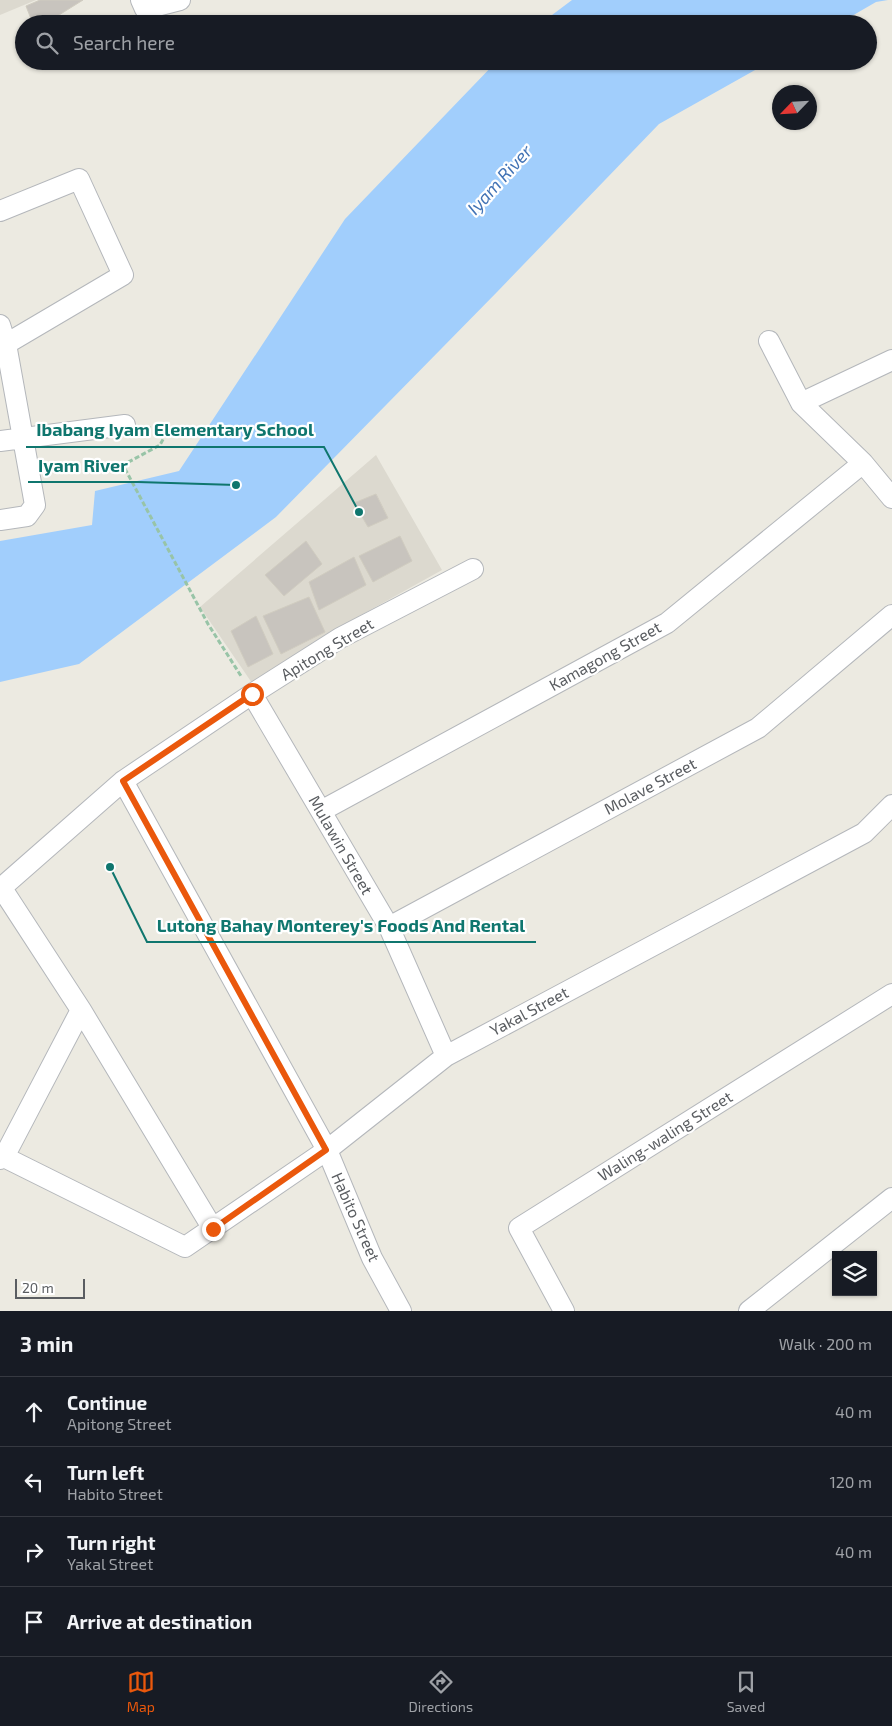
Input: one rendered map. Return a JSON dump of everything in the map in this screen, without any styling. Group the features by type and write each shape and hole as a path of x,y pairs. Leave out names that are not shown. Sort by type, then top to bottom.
{"street":[{"path":"141,0 145,9 180,0"},
{"path":"0,212 80,179 123,275 6,344"},
{"path":"0,325 6,344 35,505 27,516 0,520"},
{"path":"769,340 801,403 863,463 892,498"},
{"path":"801,403 892,360"},
{"path":"0,441 125,425"},
{"name":"Kamagong Street","path":"321,811 667,623 863,463"},
{"name":"Apitong Street","path":"1,888 123,781 252,694 340,638 473,569"},
{"name":"Molave Street","path":"389,927 758,728 892,615"},
{"name":"Mulawin Street","path":"252,694 389,927 446,1056"},
{"name":"Habito Street","path":"123,781 326,1150 372,1258 401,1311"},
{"name":"Yakal Street","path":"2,1158 185,1247 326,1150 446,1056 864,833 892,805"},
{"path":"1,888 81,1010 213,1229"},
{"name":"Waling-waling Street","path":"564,1311 519,1228 892,994"},
{"path":"2,1158 81,1010"},
{"path":"749,1311 892,1198"}],"path":[{"path":"125,425 167,432 160,445 123,464 208,624 252,694"}],"shaded area":[{"path":"0,0 36,0 0,15"},
{"path":"376,455 442,570 336,629 252,683 200,607"}],"water":[{"path":"572,0 888,0 876,2 854,15 552,15"},
{"path":"488,70 755,70 659,124 276,517 79,664 0,682 0,541 92,525 95,491 179,471 345,219"}],"building":[{"path":"40,0 83,0 59,15 30,15 26,6"},
{"path":"376,494 388,518 368,527 354,503"},
{"path":"400,536 412,561 373,582 359,556"},
{"path":"306,541 322,564 284,596 265,575"},
{"path":"354,557 366,585 319,610 309,582"},
{"path":"309,597 325,632 281,654 263,616"},
{"path":"256,616 273,654 248,667 231,631"}],"place":[{"name":"Iyam River","path":"236,485"},
{"name":"Ibabang Iyam Elementary School","path":"359,512"},
{"name":"Lutong Bahay Monterey's Foods And Rental","path":"110,867"}],"route":[{"path":"213,1229 326,1150 123,781 252,694"}]}
